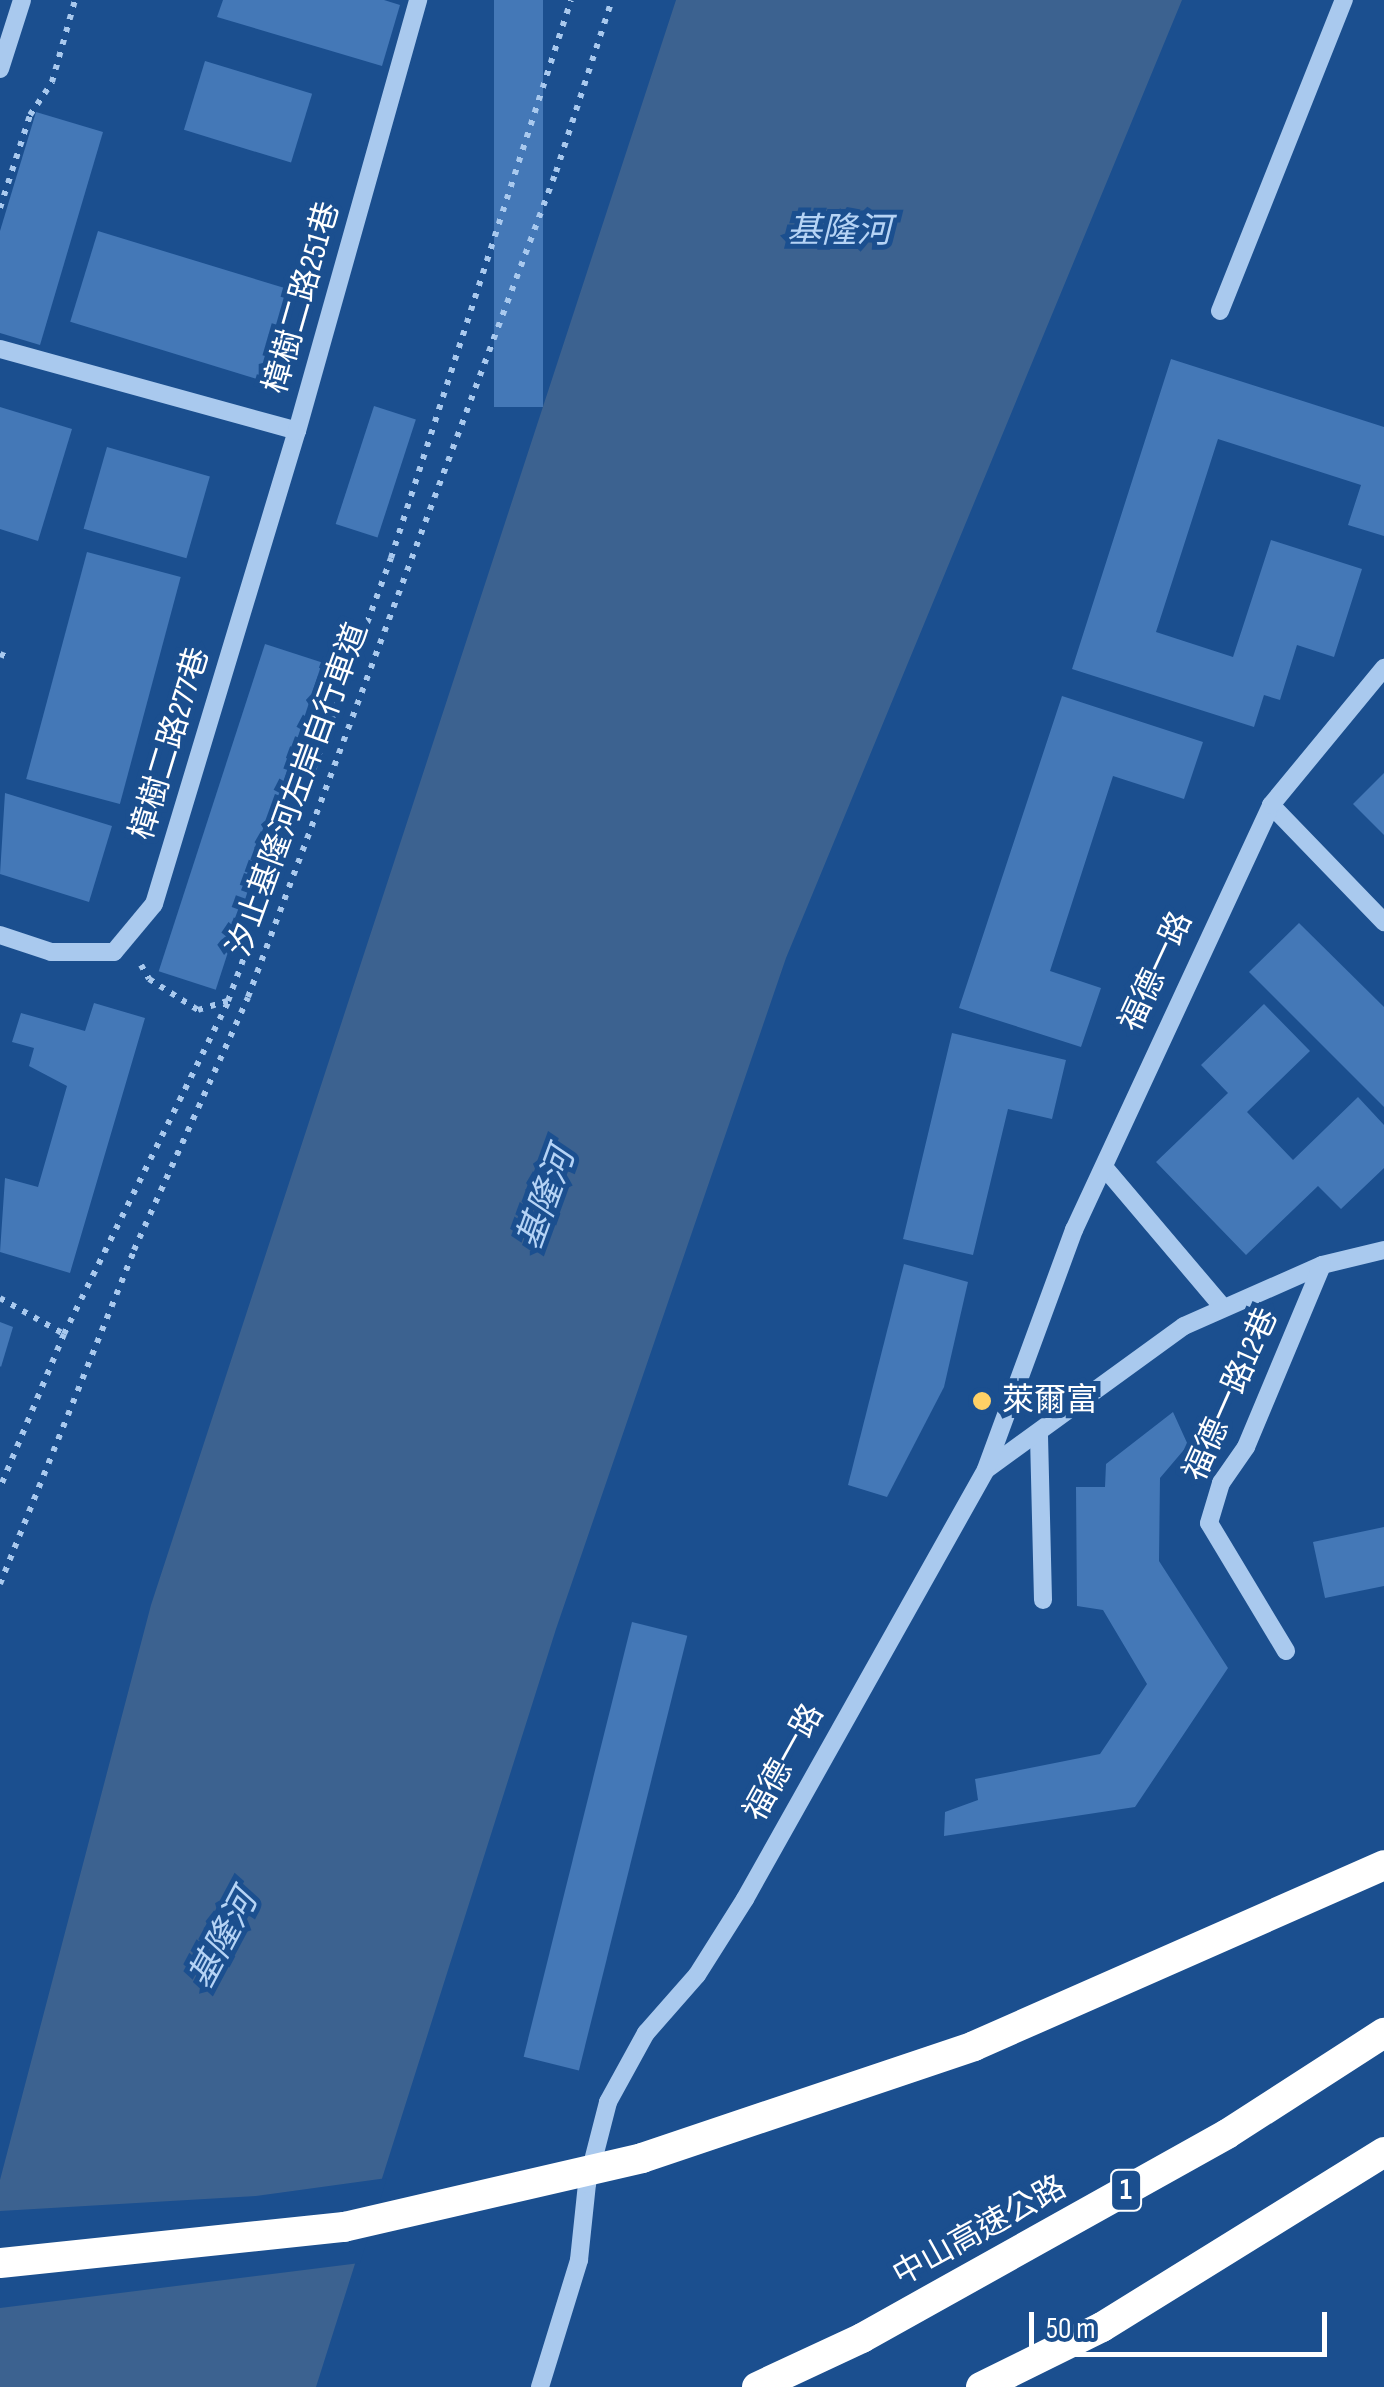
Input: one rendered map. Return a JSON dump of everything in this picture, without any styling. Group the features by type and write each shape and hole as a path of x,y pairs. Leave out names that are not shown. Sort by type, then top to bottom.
{"highway":[{"path":"0,2263 344,2227 642,2158 974,2046 1384,1865"},
{"name":"中山高速公路","path":"757,2387 862,2338 1227,2134 1384,2033"},
{"path":"981,2387 1102,2327 1384,2152"}],"street":[{"path":"0,70 22,0"},
{"name":"樟樹二路251巷","path":"0,349 297,431 418,0"},
{"path":"1220,312 1344,0"},
{"name":"樟樹二路277巷","path":"0,935 51,952 114,952 154,904 297,431"},
{"name":"福德一路","path":"540,2387 579,2260 587,2184 608,2102 646,2033 697,1975 745,1899 986,1469 1074,1230 1160,1033 1271,805 1384,668"},
{"path":"1271,805 1384,922"},
{"path":"1104,1167 1222,1306"},
{"path":"986,1469 1222,1306 1322,1264 1384,1250"},
{"name":"福德一路12巷","path":"1286,1652 1209,1523 1221,1482 1246,1447 1322,1264"},
{"path":"1038,1436 1043,1600"}],"path":[{"path":"0,208 30,115 52,82 74,0"},
{"path":"0,1488 64,1334 228,1000 391,558 571,0"},
{"name":"汐止基隆河左岸自行車道","path":"0,1584 134,1250 248,997 556,172 612,0"},
{"path":"138,960 150,979 198,1010 228,1000"},
{"path":"0,1298 64,1334"}],"water":[{"name":"基隆河","path":"676,0 1182,0 786,958 556,1629 316,2387 0,2387 0,2180 151,1605"}],"pier":[{"path":"387,2178 360,2263 0,2308 0,2211 256,2196"}],"building":[{"path":"223,0 384,0 400,5 382,66 217,17"},
{"path":"494,0 543,0 543,407 494,407"},
{"path":"205,61 312,94 291,163 184,130"},
{"path":"36,112 103,132 40,345 0,333 0,231"},
{"path":"98,231 297,292 269,383 70,322"},
{"path":"1171,359 1384,427 1384,536 1348,525 1361,485 1218,439 1156,632 1233,657 1271,540 1362,569 1334,657 1297,645 1280,700 1264,695 1254,727 1072,669"},
{"path":"374,406 416,420 378,538 336,524"},
{"path":"0,407 72,429 38,541 0,529"},
{"path":"107,447 210,476 186,558 84,529"},
{"path":"87,552 181,577 120,804 26,779"},
{"path":"265,644 322,663 216,990 159,971"},
{"path":"1062,696 1203,742 1184,799 1113,776 1050,971 1101,988 1081,1047 959,1008"},
{"path":"1384,773 1384,835 1353,804"},
{"path":"5,793 112,826 89,902 0,874"},
{"path":"1299,923 1384,1007 1384,1107 1249,972"},
{"path":"94,1003 145,1018 70,1273 0,1252 5,1178 38,1187 67,1086 29,1066 34,1048 12,1042 21,1013 85,1031"},
{"path":"1264,1004 1310,1051 1247,1112 1293,1160 1358,1097 1384,1125 1384,1168 1341,1209 1318,1186 1246,1255 1156,1162 1228,1093 1201,1065"},
{"path":"952,1033 1066,1060 1052,1119 1008,1109 973,1255 903,1239"},
{"path":"904,1264 968,1282 944,1387 887,1497 848,1485"},
{"path":"0,1322 13,1327 1,1367 0,1366"},
{"path":"1173,1412 1188,1445 1160,1478 1159,1561 1228,1668 1135,1807 944,1836 945,1812 978,1800 975,1779 1100,1754 1147,1684 1103,1610 1077,1606 1076,1487 1105,1487 1106,1464"},
{"path":"1384,1527 1384,1586 1325,1598 1313,1542"},
{"path":"632,1622 687,1636 579,2070 524,2057"}],"place":[{"name":"萊爾富","path":"982,1401"}]}
